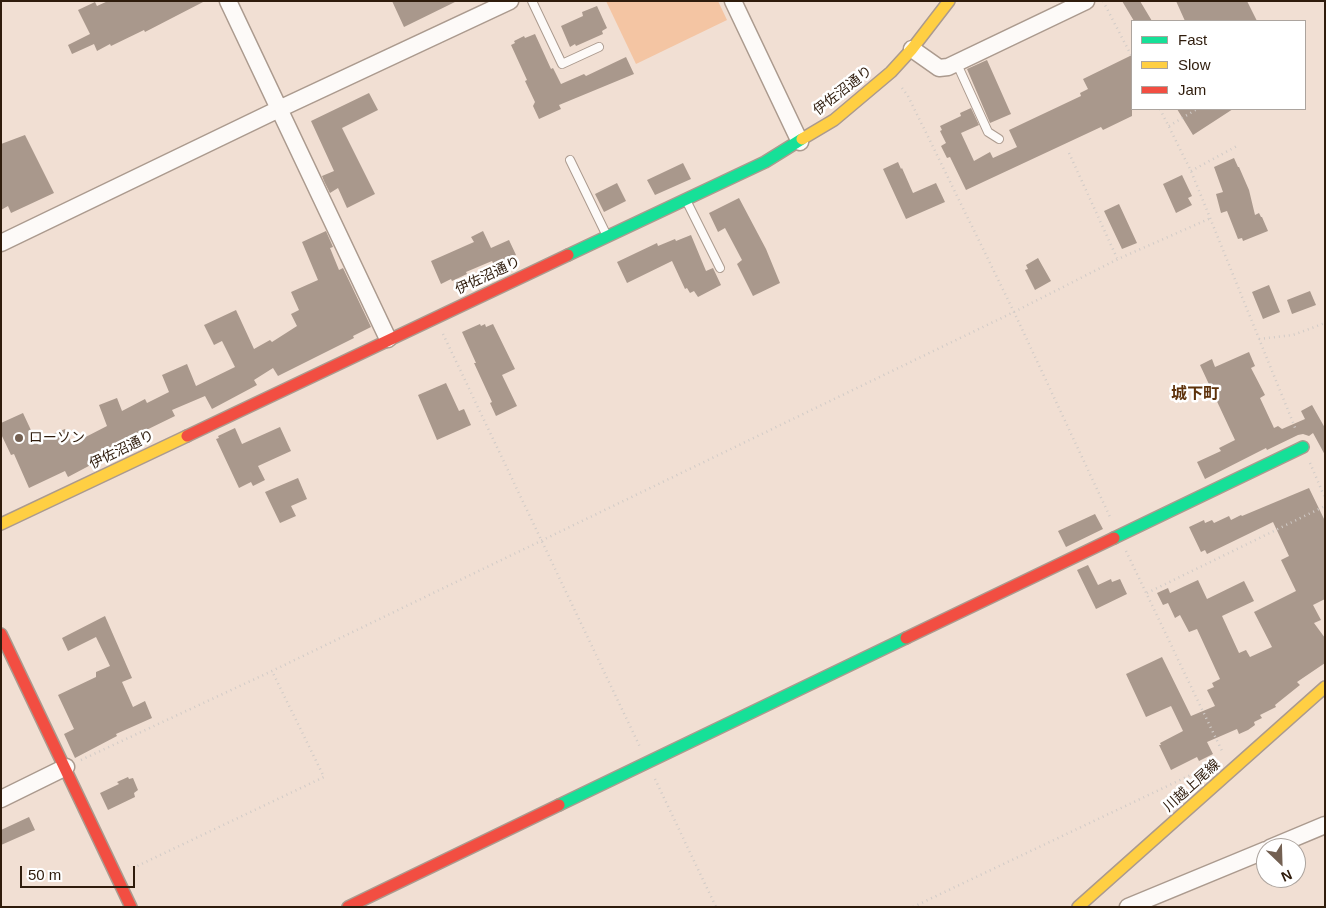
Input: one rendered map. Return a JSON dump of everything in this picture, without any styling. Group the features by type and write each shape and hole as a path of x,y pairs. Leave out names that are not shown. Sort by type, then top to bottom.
{"street":[{"path":"228,1 388,339"},
{"path":"1,243 279,109 510,1"},
{"path":"732,1 800,142"},
{"name":"伊佐沼通り","path":"1,524 765,162 834,120 892,72 949,1"},
{"path":"912,49 939,68 956,64 1086,1"},
{"path":"348,907 1303,447"},
{"path":"1,634 132,907"},
{"name":"川越上尾線","path":"1078,907 1325,687"},
{"path":"1,799 66,767"},
{"path":"1294,838 1325,825"},
{"path":"1128,907 1256,854"}],"lane":[{"path":"532,1 562,64 599,47"},
{"path":"956,64 988,132 999,139"},
{"path":"570,160 607,236"},
{"path":"686,199 720,268"}],"path":[{"path":"1103,1 1131,55"},
{"path":"892,72 908,96 1014,312 1224,759 1239,764"},
{"path":"1161,110 1191,170 1325,498"},
{"path":"1169,126 1196,110"},
{"path":"1191,170 1237,146"},
{"path":"1069,153 1118,259"},
{"path":"66,767 272,671 1014,312 1118,259 1211,218"},
{"path":"435,317 716,907"},
{"path":"1259,339 1293,335 1325,322"},
{"path":"1147,593 1325,506"},
{"path":"116,876 324,777 272,671"},
{"path":"914,907 1206,768"}],"shaded area":[{"path":"606,1 718,1 727,20 636,64"}],"building":[{"path":"108,1 205,1 145,32 144,30 111,46 110,44 97,51 94,44 72,54 68,45 90,34 78,10 95,2 97,6"},
{"path":"392,1 457,1 404,27"},
{"path":"1122,1 1140,1 1151,20 1133,20"},
{"path":"1176,1 1247,1 1256,20 1185,20"},
{"path":"597,6 607,28 602,31 603,34 570,47 561,26 583,16 582,12"},
{"path":"535,34 551,69 553,68 561,84 584,74 586,76 626,57 634,74 559,105 561,109 539,119 533,106 535,102 525,81 527,80 511,45 515,43 514,41 524,36 525,38"},
{"path":"1131,55 1132,116 1103,130 1101,127 966,190 950,157 947,158 941,146 946,143 940,131 942,130 940,126 961,116 960,113 971,108 979,125 961,133 974,161 990,152 993,158 1017,147 1009,130 1081,96 1080,93 1088,89 1083,79"},
{"path":"987,60 1011,114 990,123 967,69"},
{"path":"369,93 378,110 342,128 375,194 347,208 338,188 330,193 324,181 322,176 334,171 311,121"},
{"path":"1178,110 1231,110 1193,135"},
{"path":"25,135 54,193 11,213 8,206 1,210 1,144"},
{"path":"1234,158 1249,190 1255,215 1259,213 1268,231 1243,241 1242,238 1238,239 1227,211 1221,213 1216,194 1223,192 1214,167"},
{"path":"898,162 913,193 936,183 945,202 906,219 883,169"},
{"path":"683,163 691,179 655,195 647,180"},
{"path":"1182,175 1192,196 1188,198 1192,205 1176,213 1163,184"},
{"path":"617,183 626,201 604,212 595,194"},
{"path":"739,198 766,249 780,283 753,296 737,264 742,260 725,228 718,232 709,213"},
{"path":"1119,204 1137,243 1122,249 1104,211"},
{"path":"326,231 333,247 330,248 339,270 343,268 371,327 353,336 354,338 278,376 273,368 254,380 257,385 212,409 205,396 172,410 175,416 132,437 135,445 118,453 117,451 68,477 65,471 29,488 14,454 11,455 1,434 1,423 23,413 36,441 65,429 72,444 107,426 99,405 117,398 122,411 145,399 147,403 169,392 162,375 187,364 196,386 235,367 222,341 214,345 204,325 236,310 254,349 270,340 272,342 297,326 291,314 299,310 291,292 318,280 302,242"},
{"path":"483,231 491,248 509,240 516,255 494,265 492,261 466,272 467,274 452,281 451,279 441,284 431,261 474,242 471,237"},
{"path":"691,235 706,271 713,268 721,285 698,297 694,291 690,293 687,288 685,289 672,261 627,283 617,262 657,243 658,246"},
{"path":"1038,258 1051,281 1035,290 1025,270 1028,269 1026,265"},
{"path":"1269,285 1280,312 1263,319 1252,292"},
{"path":"1310,291 1316,305 1292,314 1287,300"},
{"path":"480,324 481,326 485,324 486,327 493,324 515,369 502,375 517,406 496,416 490,403 492,402 462,332"},
{"path":"1249,352 1255,366 1251,368 1265,395 1260,398 1274,428 1278,426 1282,429 1305,419 1301,411 1312,405 1325,428 1325,455 1313,433 1309,436 1298,435 1267,450 1266,448 1205,479 1197,462 1221,451 1219,448 1235,440 1200,365 1212,359 1215,367"},
{"path":"446,383 459,411 464,409 471,425 437,440 418,395"},
{"path":"280,427 291,451 258,466 265,480 253,486 251,482 239,488 216,439 219,438 218,436 235,428 242,444"},
{"path":"298,478 307,499 291,506 296,516 280,523 265,492"},
{"path":"1309,488 1325,521 1325,599 1313,605 1321,620 1314,623 1325,638 1325,663 1297,682 1300,685 1275,705 1276,707 1260,715 1262,718 1254,722 1255,725 1248,730 1239,734 1237,729 1207,742 1213,754 1199,761 1197,757 1171,770 1159,745 1183,731 1171,706 1146,717 1126,674 1162,657 1191,716 1215,706 1207,690 1214,687 1212,683 1220,679 1197,629 1189,632 1180,615 1175,618 1168,603 1163,605 1157,593 1168,588 1170,593 1198,580 1207,599 1244,581 1254,601 1222,616 1239,653 1246,650 1250,657 1272,647 1254,612 1296,591 1281,560 1289,556 1273,522 1207,554 1205,550 1201,552 1189,527 1204,520 1205,523 1212,520 1214,523 1229,516 1231,520"},
{"path":"1095,514 1103,529 1066,547 1058,531"},
{"path":"1088,565 1098,585 1111,579 1112,582 1120,579 1127,594 1096,609 1077,570"},
{"path":"105,616 132,678 122,682 133,707 145,701 152,718 116,734 117,736 75,758 64,734 74,729 58,695 96,677 96,672 110,666 96,637 68,651 62,638"},
{"path":"128,777 129,779 133,778 138,790 134,793 135,797 108,810 100,793 119,784 117,782"},
{"path":"29,817 35,830 1,845 1,830"}],"traffic: fast":[{"path":"568,255 765,162 802,139"},
{"path":"1114,538 1303,447"},
{"path":"559,805 906,638"}],"traffic: slow":[{"path":"802,139 834,120 891,72 912,49 949,1"},
{"path":"1,524 187,436"},
{"path":"1078,907 1325,687"}],"traffic: jam":[{"path":"187,436 568,255"},
{"path":"906,638 1114,538"},
{"path":"1,634 131,907"},
{"path":"348,907 559,805"}],"place":[{"name":"ローソン","path":"19,438"}],"district":[{"name":"城下町","path":"1195,395"}]}
